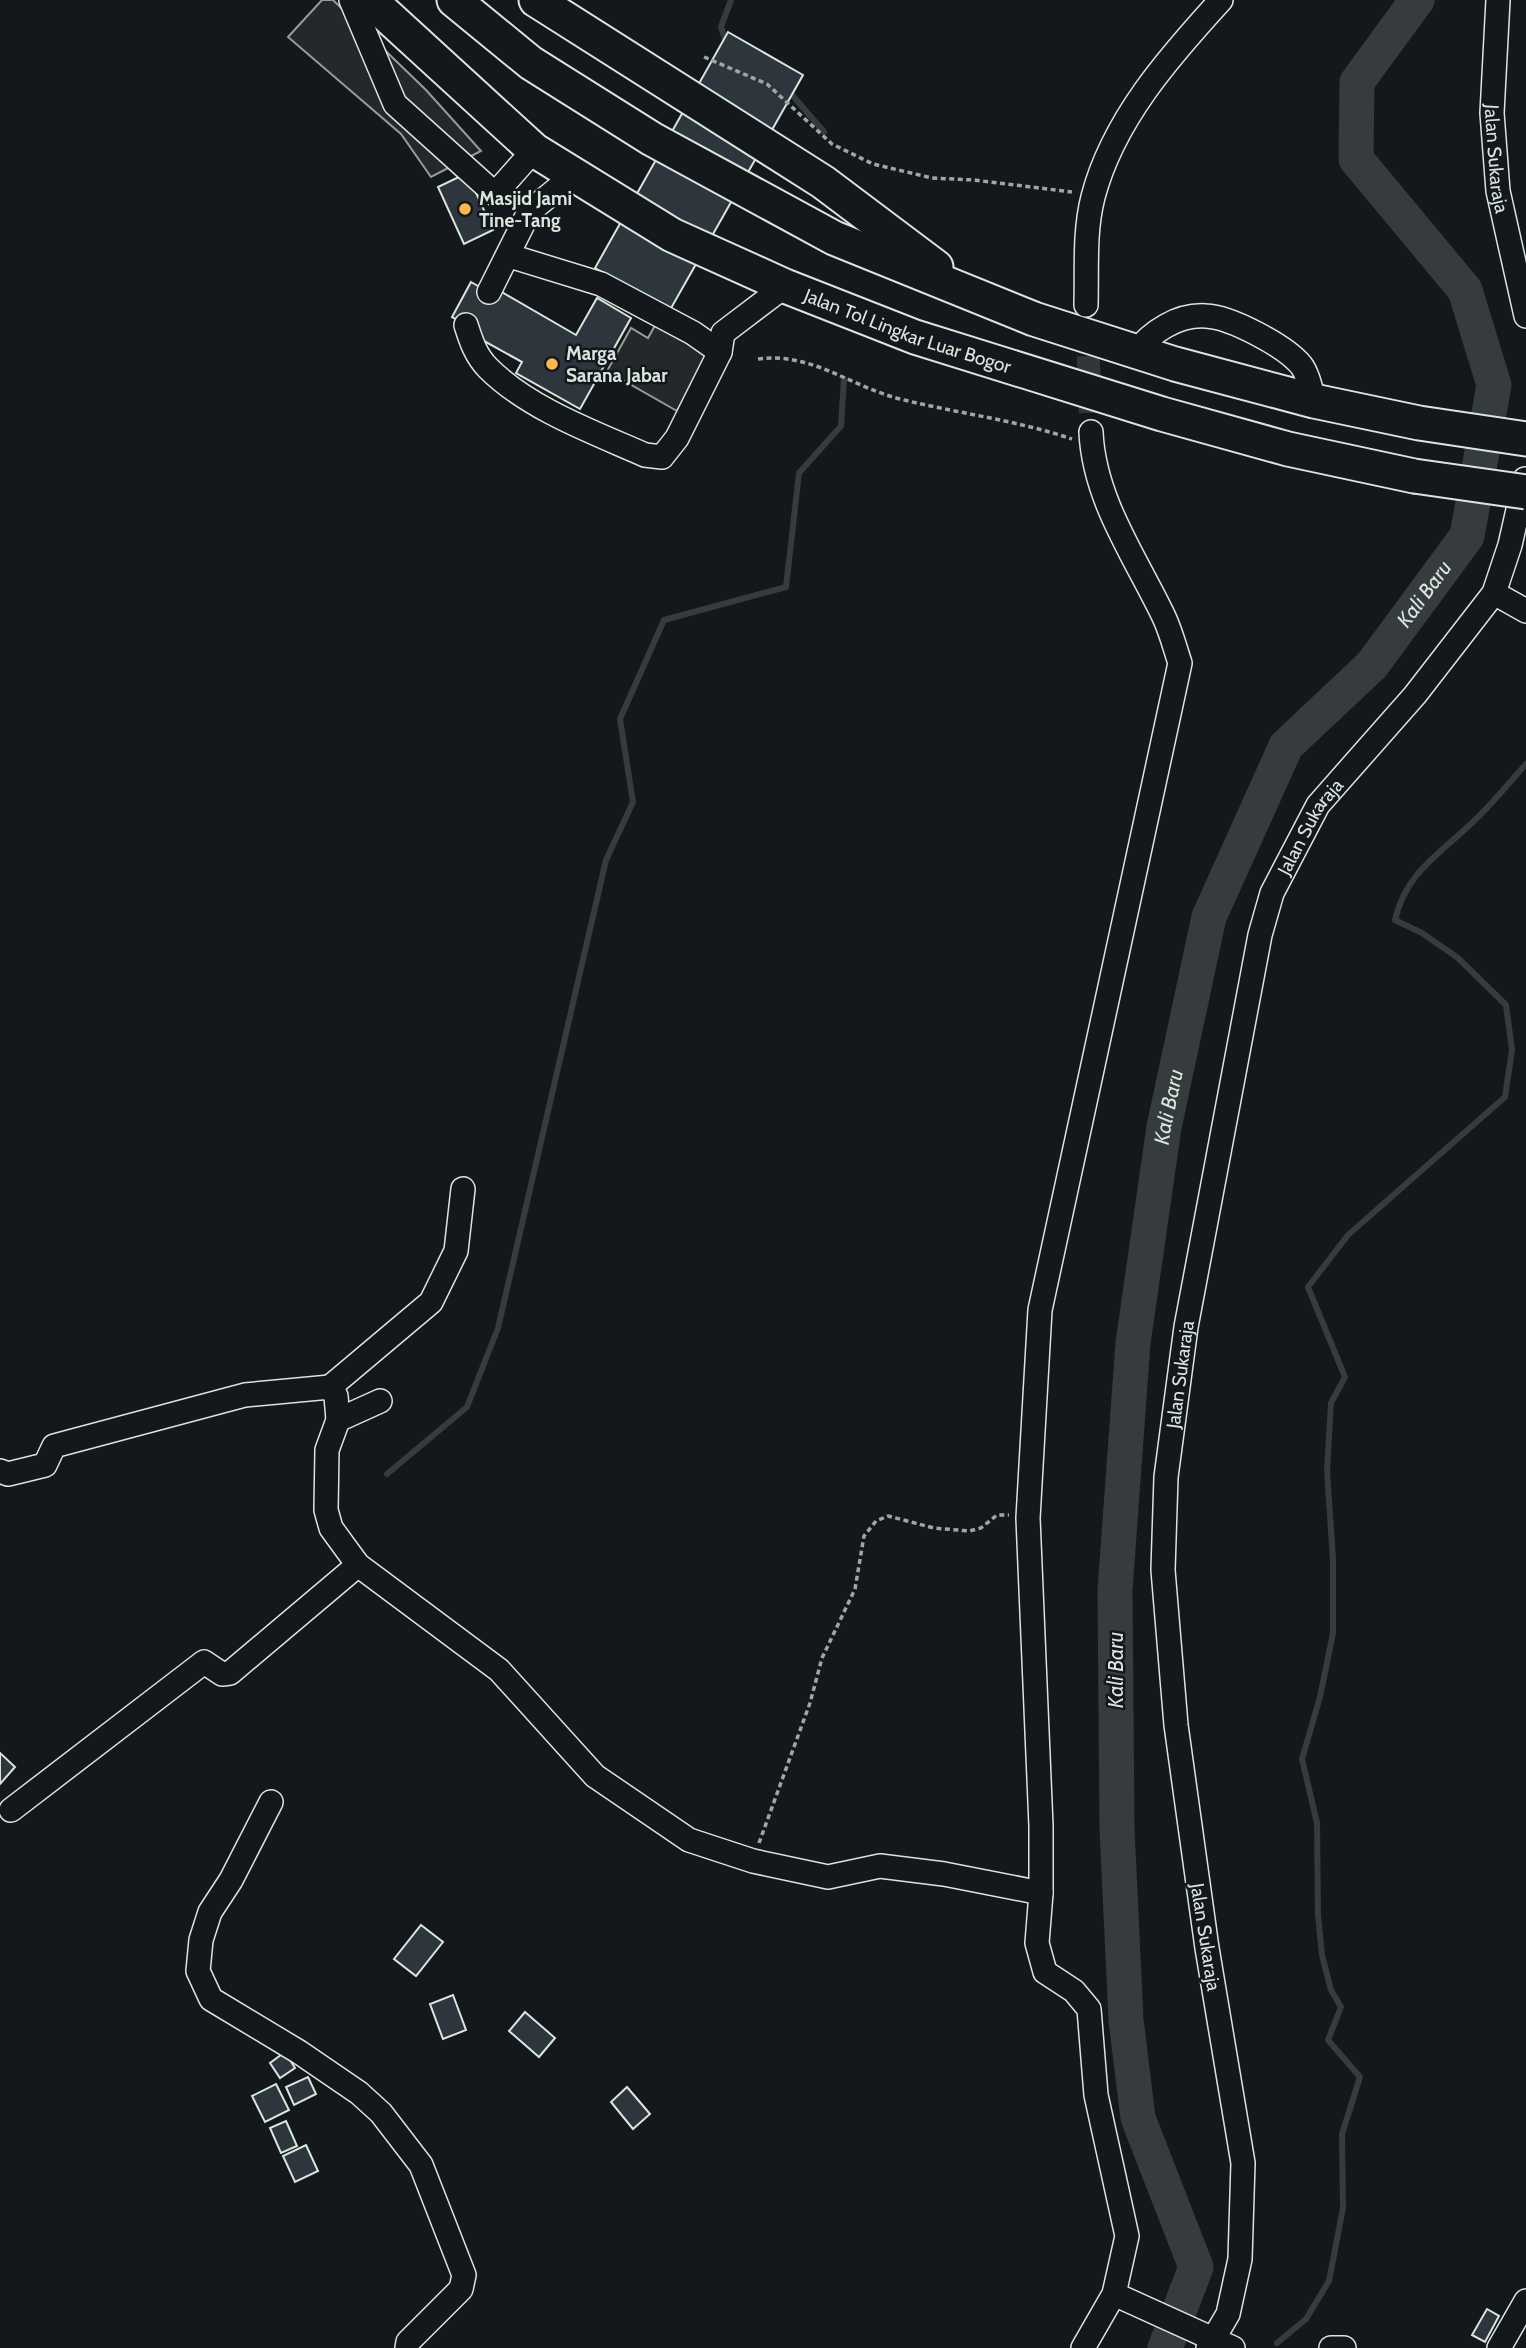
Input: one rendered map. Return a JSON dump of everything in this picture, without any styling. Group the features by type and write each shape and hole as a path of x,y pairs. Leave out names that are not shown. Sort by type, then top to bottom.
{"highway":[{"name":"Jalan Tol Lingkar Luar Bogor","path":"370,0 534,150 672,235 785,286 915,337 1162,414 1288,449 1414,476 1526,492"},
{"path":"453,0 531,63 652,139 834,238 1034,319 1136,352 1314,401 1419,423 1526,439"},
{"path":"536,0 823,182 971,293"}],"street":[{"path":"351,0 395,104 495,194 534,150"},
{"path":"1086,305 1088,229 1093,196 1117,139 1156,73 1221,0"},
{"name":"Jalan Sukaraja","path":"1498,0 1492,113 1498,191 1526,316"},
{"path":"489,292 510,256 529,212 574,174"},
{"path":"510,256 601,284 693,333 720,352"},
{"path":"467,325 472,345 486,367 512,388 558,414 645,455 662,457 677,438 720,352 723,333 785,286"},
{"path":"1136,352 1149,336 1166,326 1206,316 1248,329 1288,353 1303,367 1314,401"},
{"path":"1083,2348 1114,2294 1127,2236 1096,2095 1088,2009 1074,1991 1045,1972 1037,1943 1041,1893 1028,1518 1040,1310 1180,663 1166,620 1125,544 1100,484 1092,439"},
{"name":"Jalan Sukaraja","path":"1218,2346 1240,2259 1243,2163 1207,1948 1177,1738 1163,1570 1166,1477 1186,1327 1260,935 1272,893 1318,805 1415,695 1494,593 1510,545 1526,476"},
{"path":"1494,593 1526,611"},
{"path":"0,1471 8,1474 45,1465 54,1446 149,1419 245,1395 330,1387 431,1302 456,1251 463,1189"},
{"path":"330,1387 336,1396 338,1420 327,1450 326,1510 331,1528 358,1565 499,1670 595,1776 689,1840 753,1861 828,1877 880,1866 944,1874 1041,1893"},
{"path":"338,1420 380,1401"},
{"path":"11,1810 204,1662 222,1674 230,1674 358,1565"},
{"path":"271,1802 232,1880 206,1921 198,1971 211,1999 299,2052 359,2093 381,2113 421,2165 464,2275 461,2289 408,2342 407,2348"},
{"path":"1114,2294 1218,2346"},
{"path":"1499,2348 1526,2301"},
{"path":"1331,2348 1344,2348"}],"path":[{"path":"704,57 767,84 832,144 873,164 932,178 974,180 1093,196"},
{"path":"758,359 793,358 819,365 896,398 1092,439"},
{"path":"753,1861 810,1703 822,1658 855,1589 864,1535 876,1521 888,1516 934,1528 969,1531 981,1528 997,1515 1028,1518"}],"shaded area":[{"path":"322,0 333,0 426,90 481,151 431,177 401,134 288,37"},
{"path":"658,320 711,351 677,411 607,371 631,328 648,338"}],"building":[{"path":"728,32 803,75 670,310 595,268"},
{"name":"Masjid Jami Tine-Tang","path":"467,173 493,230 464,244 438,187"},
{"path":"471,282 497,297 500,291 576,335 597,298 631,318 580,409 516,373 522,362 475,336 477,331 452,317"},
{"path":"0,1753 15,1767 0,1784"},
{"path":"421,1925 443,1942 416,1976 394,1959"},
{"path":"453,1995 466,2030 443,2039 430,2004"},
{"path":"525,2012 555,2038 539,2057 509,2031"},
{"path":"285,2052 295,2068 280,2078 270,2063"},
{"path":"308,2077 316,2094 294,2105 286,2087"},
{"path":"276,2084 289,2110 265,2122 252,2096"},
{"path":"627,2087 650,2114 633,2129 611,2102"},
{"path":"286,2121 297,2146 281,2153 270,2128"},
{"path":"306,2145 318,2171 295,2182 283,2156"},
{"path":"1487,2309 1499,2316 1485,2342 1472,2335"}],"waterway":[{"path":"727,45 721,27 731,0"},
{"name":"Kali Baru","path":"1165,2348 1196,2267 1138,2118 1126,2020 1117,1829 1115,1590 1133,1343 1164,1127 1209,917 1286,746 1372,665 1467,536 1494,385 1465,290 1356,159 1357,82 1417,0"},
{"path":"787,89 824,132"},
{"path":"387,1474 467,1407 498,1328 606,860 633,802 620,719 664,620 786,587 799,473 841,426 844,379"},
{"path":"1277,2343 1306,2319 1329,2281 1343,2208 1342,2134 1360,2077 1328,2040 1341,2007 1331,1990 1322,1955 1318,1915 1317,1823 1302,1759 1320,1697 1333,1633 1333,1559 1327,1471 1331,1403 1345,1377 1308,1287 1348,1235 1505,1097 1512,1050 1506,1005 1458,958 1422,933 1395,920 1407,889 1426,864 1481,814 1526,764"}],"tunnel":[{"path":"466,325 489,292"},
{"path":"1087,322 1091,432"}],"place":[{"name":"Masjid Jami Tine-Tang","path":"465,209"},
{"name":"Marga Sarana Jabar","path":"552,364"}]}
